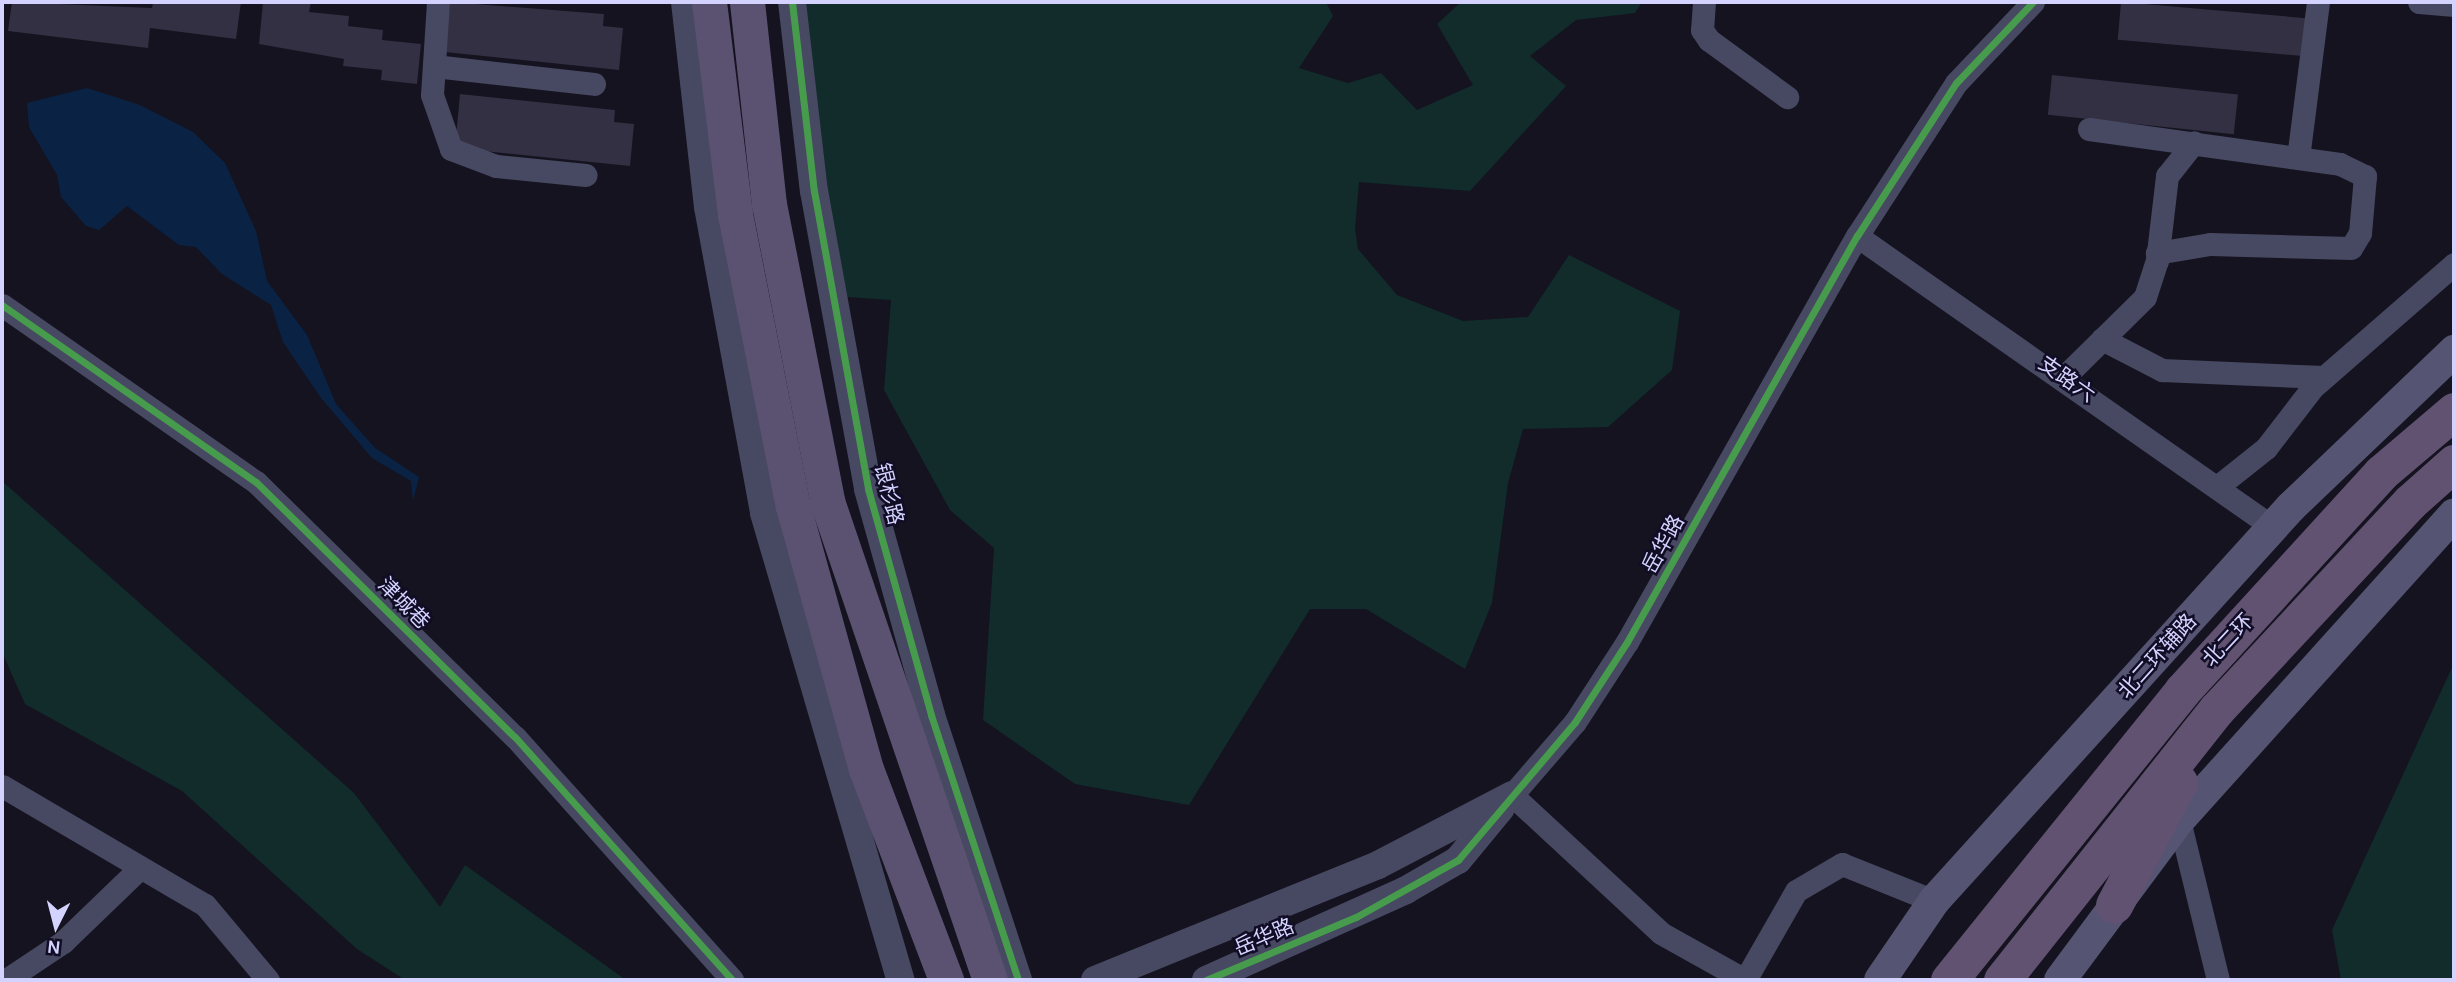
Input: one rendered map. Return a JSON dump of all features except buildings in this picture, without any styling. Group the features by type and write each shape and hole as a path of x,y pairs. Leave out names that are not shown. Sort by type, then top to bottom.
{"highway":[{"name":"北二环","path":"1949,980 2019,886 2191,681 2381,473 2454,411"},
{"name":"北二环","path":"2002,980 2216,710 2410,502 2454,463"},
{"path":"2114,905 2216,710"}],"main road":[{"path":"709,2 735,214 793,506 866,769 946,980"},
{"path":"747,2 769,204 827,501 990,980"},
{"name":"北二环辅路","path":"1880,980 1934,901 2274,528 2414,384 2454,351"},
{"path":"2060,980 2179,821 2454,515"}],"street":[{"path":"438,2 434,66 436,113 463,158 586,175"},
{"path":"685,2 708,206 764,513 901,980"},
{"name":"银杉路","path":"792,2 814,191 868,489 931,715 1018,980"},
{"path":"1704,2 1702,30 1709,40 1787,97"},
{"name":"岳华路","path":"1206,980 1356,917 1458,860 1575,722 1627,642 1857,236 1956,83 2033,2"},
{"path":"2298,158 2318,2"},
{"path":"2419,2 2454,5"},
{"path":"434,66 594,84"},
{"path":"2089,129 2355,166 2365,176 2360,233 2351,248 2210,244 2157,253"},
{"path":"2065,376 2145,297 2157,253 2167,176 2194,142"},
{"name":"支路六","path":"1857,236 2065,376 2274,528"},
{"path":"2217,487 2266,448 2324,377 2454,264"},
{"name":"津城巷","path":"2,305 257,482 515,737 732,980"},
{"path":"2102,339 2162,370 2324,377"},
{"path":"2,786 205,905 268,980"},
{"path":"1512,794 1661,933 1745,980 1796,891 1842,864 1934,901"},
{"name":"岳华路","path":"1095,980 1378,865 1512,794"},
{"path":"2179,821 2218,980"},
{"path":"6,980 63,942 140,868"}],"green space":[{"path":"804,2 1326,2 1333,16 1299,68 1348,83 1381,73 1417,110 1473,85 1437,24 1461,2 1642,2 1635,13 1576,20 1530,56 1566,86 1470,191 1359,182 1355,229 1358,249 1397,295 1463,321 1528,317 1569,255 1680,311 1672,370 1608,427 1523,429 1508,483 1492,603 1465,669 1366,609 1310,609 1189,805 1075,784 983,720 994,548 950,510 884,390 891,300 833,296"},
{"path":"2,481 354,793 440,907 465,865 626,980 405,980 357,949 182,791 25,704 2,652"},
{"path":"2454,663 2454,980 2341,980 2332,930"}],"water":[{"path":"87,88 140,105 193,132 225,163 256,231 267,281 307,335 336,404 375,448 419,477 413,501 411,481 372,458 321,398 283,342 271,305 222,274 196,247 179,245 127,206 99,230 86,226 61,197 57,175 29,127 27,103"}],"cycle path":[{"path":"792,2 814,191 868,489 931,715 1018,980"},
{"path":"1206,980 1356,917 1458,860 1575,722 1627,642 1857,236 1956,83 2033,2"},
{"path":"2,305 256,482 515,737 732,980"}]}
